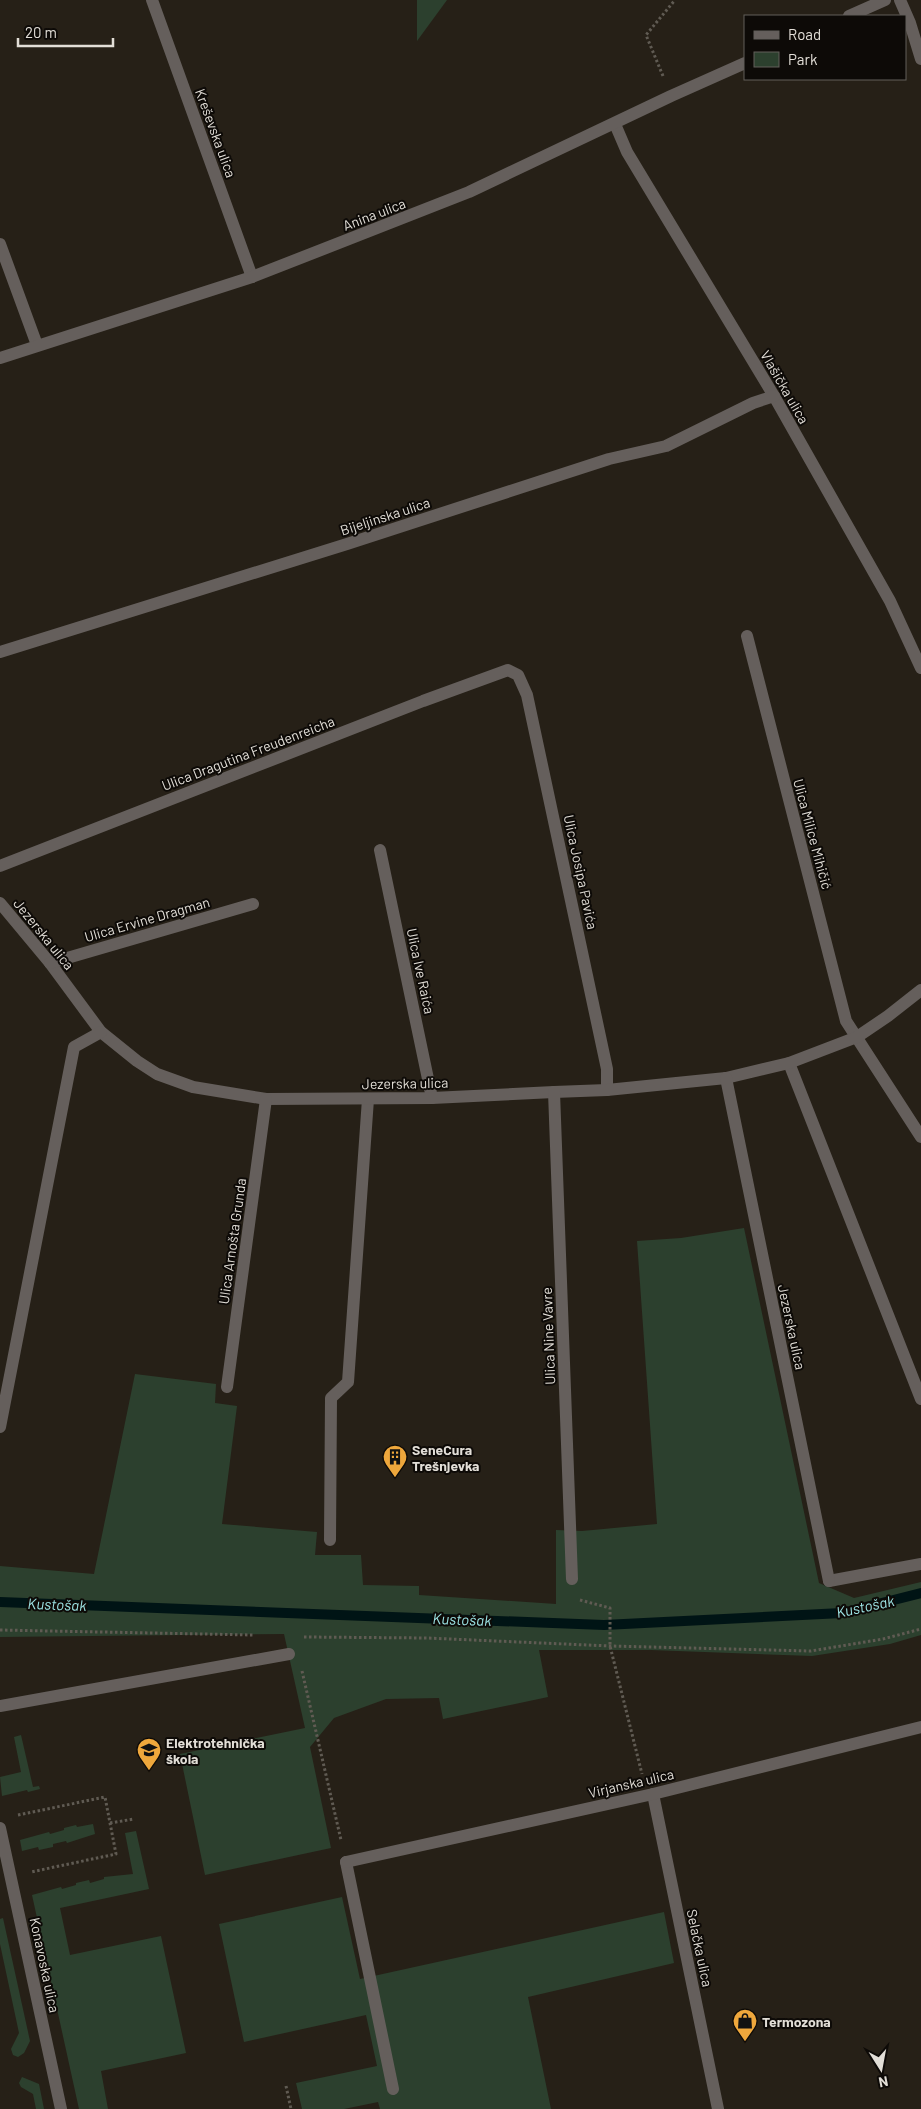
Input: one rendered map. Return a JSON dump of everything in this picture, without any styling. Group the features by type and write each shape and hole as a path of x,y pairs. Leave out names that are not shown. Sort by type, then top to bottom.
{"street":[{"name":"Kreševska ulica","path":"152,0 252,277"},
{"path":"851,15 885,0"},
{"path":"900,0 910,23 921,60"},
{"name":"Anina ulica","path":"0,358 252,277 470,192 671,96 744,63"},
{"name":"Vlašička ulica","path":"615,124 627,152 774,396 890,601 921,668"},
{"path":"0,244 38,345"},
{"name":"Bijeljinska ulica","path":"0,652 338,547 609,459 666,446 753,403 774,396"},
{"name":"Ulica Milice Mihičić","path":"746,636 846,1021 921,1137"},
{"name":"Ulica Dragutina Freudenreicha","path":"0,866 422,701 508,670"},
{"name":"Ulica Josipa Pavića","path":"508,670 518,674 527,695 608,1069 607,1090"},
{"name":"Ulica Ive Raića","path":"380,850 432,1098"},
{"name":"Jezerska ulica","path":"0,903 50,963 100,1032 137,1062 157,1074 193,1087 266,1099 368,1100 432,1098 607,1090 726,1078 789,1064 857,1037 921,990"},
{"name":"Ulica Ervine Dragman","path":"50,963 253,904"},
{"path":"0,926 11,918"},
{"path":"0,1427 74,1047 100,1032"},
{"path":"789,1064 921,1399"},
{"name":"Jezerska ulica","path":"726,1078 829,1581 921,1564"},
{"name":"Ulica Nine Vavre","path":"554,1092 572,1579"},
{"name":"Ulica Arnošta Grunda","path":"227,1387 266,1099"},
{"path":"330,1540 331,1398 348,1382 368,1100"},
{"path":"0,1706 289,1654"},
{"name":"Virjanska ulica","path":"346,1862 653,1794 921,1727"},
{"name":"Selačka ulica","path":"653,1794 718,2109"},
{"name":"Konavoska ulica","path":"0,1828 62,2109"},
{"path":"346,1862 393,2089"}],"path":[{"path":"671,96 646,35 675,0"},
{"path":"610,1608 610,1646 643,1779"},
{"path":"296,1636 427,1638 610,1646 811,1651 883,1638 921,1628"},
{"path":"0,1630 256,1636"},
{"path":"289,1654 298,1653 346,1862"},
{"path":"15,1816 105,1797 116,1854 27,1873"},
{"path":"110,1823 134,1819"},
{"path":"286,2086 291,2109"}],"green space":[{"path":"417,0 447,0 417,41"},
{"path":"744,1228 819,1583 854,1598 921,1582 921,1635 890,1644 812,1656 651,1650 539,1650 548,1697 443,1719 439,1698 386,1699 334,1718 310,1747 331,1848 205,1875 180,1754 305,1728 284,1634 0,1637 0,1566 94,1574 135,1374 216,1384 215,1403 237,1406 222,1524 317,1532 315,1555 361,1555 363,1585 419,1586 419,1595 556,1604 556,1530 582,1531 657,1524 637,1241 681,1238"},
{"path":"21,1735 33,1787 39,1786 40,1789 2,1796 0,1777 21,1772 14,1737"},
{"path":"93,1824 95,1834 67,1843 66,1841 53,1844 53,1847 39,1850 38,1847 22,1851 20,1840 49,1832 50,1834 76,1825 77,1827"},
{"path":"136,1831 149,1889 60,1908 70,1955 161,1936 186,2053 101,2071 108,2109 79,2109 32,1895 61,1887 62,1889 89,1880 90,1883 104,1879 104,1877 133,1874 125,1833"},
{"path":"342,1897 360,1979 664,1912 674,1963 528,1997 551,2109 380,2109 378,2102 344,2109 302,2109 296,2083 377,2066 366,2015 244,2042 219,1924"},
{"path":"3,1918 30,2041 24,2053 18,2057 13,2055 11,2049 19,2033 0,1944 0,1919"},
{"path":"22,2077 39,2084 44,2109 36,2109 33,2094 21,2087 19,2083"}],"waterway":[{"name":"Kustošak","path":"0,1602 604,1625 842,1613 921,1593"}],"place":[{"name":"SeneCura Trešnjevka","path":"395,1478"},
{"name":"Elektrotehnička škola","path":"149,1771"},
{"name":"Termozona","path":"745,2042"}]}
